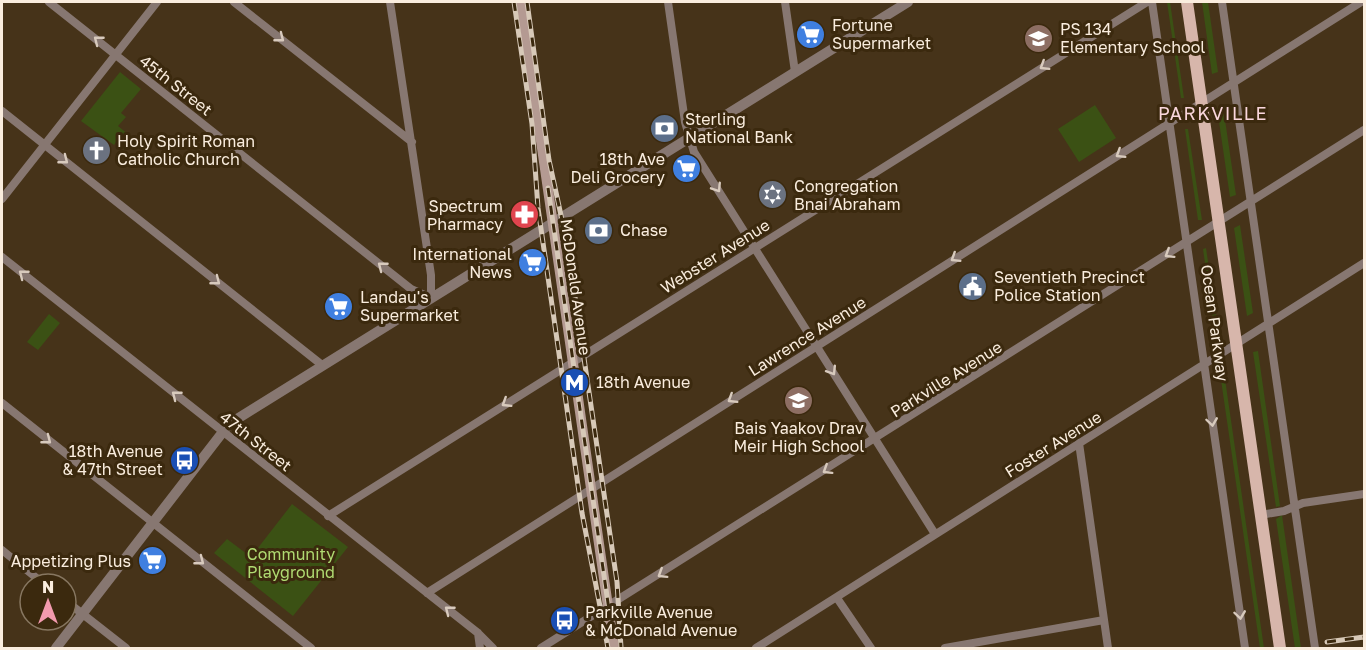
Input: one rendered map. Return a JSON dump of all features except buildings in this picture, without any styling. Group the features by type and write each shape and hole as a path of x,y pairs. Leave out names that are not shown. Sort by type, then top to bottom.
{"main road":[{"name":"McDonald Avenue","path":"521,2 571,362 614,648"},
{"name":"Ocean Parkway","path":"1187,2 1280,648"}],"street":[{"name":"45th Street","path":"49,2 411,289 430,298"},
{"path":"2,199 157,2"},
{"path":"234,2 412,142"},
{"path":"390,2 431,275 430,298"},
{"path":"668,2 685,122 694,152 935,534"},
{"path":"785,2 795,72"},
{"path":"56,648 222,432 235,420 905,2"},
{"name":"Webster Avenue","path":"328,516 1147,2"},
{"name":"Ocean Parkway","path":"1152,2 1245,648"},
{"path":"1222,2 1315,648"},
{"name":"Lawrence Avenue","path":"427,593 1361,2"},
{"path":"2,111 322,365"},
{"name":"Parkville Avenue","path":"541,648 1365,130"},
{"name":"47th Street","path":"2,257 478,633 493,648"},
{"name":"Foster Avenue","path":"756,648 1365,263"},
{"path":"2,403 311,648"},
{"path":"1079,443 1108,648"},
{"path":"1260,515 1365,494"},
{"path":"2,550 29,572"},
{"path":"837,598 871,648"},
{"path":"78,610 126,648"},
{"path":"945,648 1104,620"},
{"path":"478,633 480,648"}],"green space":[{"path":"1167,2 1170,2 1184,98 1181,98"},
{"path":"1202,2 1208,2 1218,72 1212,74"},
{"path":"120,72 141,89 121,113 126,117 118,126 133,138 124,149 116,142 114,145 81,121"},
{"path":"1095,105 1116,138 1079,162 1058,129"},
{"path":"1223,106 1236,195 1230,197 1217,108"},
{"path":"1185,129 1188,129 1202,220 1198,220"},
{"path":"1240,225 1253,313 1247,316 1234,228"},
{"path":"1206,248 1219,335 1215,336 1203,249"},
{"path":"49,314 60,323 38,350 27,342"},
{"path":"1258,351 1280,506 1276,507 1253,352"},
{"path":"1224,372 1264,648 1260,648 1220,373"},
{"name":"Community Playground","path":"292,504 348,547 293,616 214,553 227,539 251,557"},
{"path":"1282,515 1301,648 1295,648 1276,519"}],"railway":[{"path":"514,2 532,124 538,208 582,513 608,648"},
{"path":"527,2 549,160 567,243 617,582 621,648"},
{"path":"548,188 609,610"},
{"path":"1327,642 1364,637"}],"place":[{"name":"Fortune Supermarket","path":"811,34"},
{"name":"PS 134 Elementary School","path":"1039,38"},
{"name":"Sterling National Bank","path":"664,128"},
{"name":"Holy Spirit Roman Catholic Church","path":"96,150"},
{"name":"18th Ave Deli Grocery","path":"686,168"},
{"name":"Congregation Bnai Abraham","path":"773,195"},
{"name":"Spectrum Pharmacy","path":"524,215"},
{"name":"Chase","path":"599,230"},
{"name":"International News","path":"533,263"},
{"name":"Seventieth Precinct Police Station","path":"973,286"},
{"name":"Landau's Supermarket","path":"339,306"},
{"name":"18th Avenue","path":"575,382"},
{"name":"Bais Yaakov Drav Meir High School","path":"799,400"},
{"name":"18th Avenue & 47th Street","path":"184,460"},
{"name":"Appetizing Plus","path":"152,561"},
{"name":"Parkville Avenue & McDonald Avenue","path":"564,621"}],"district":[{"name":"PARKVILLE","path":"1213,113"}]}
